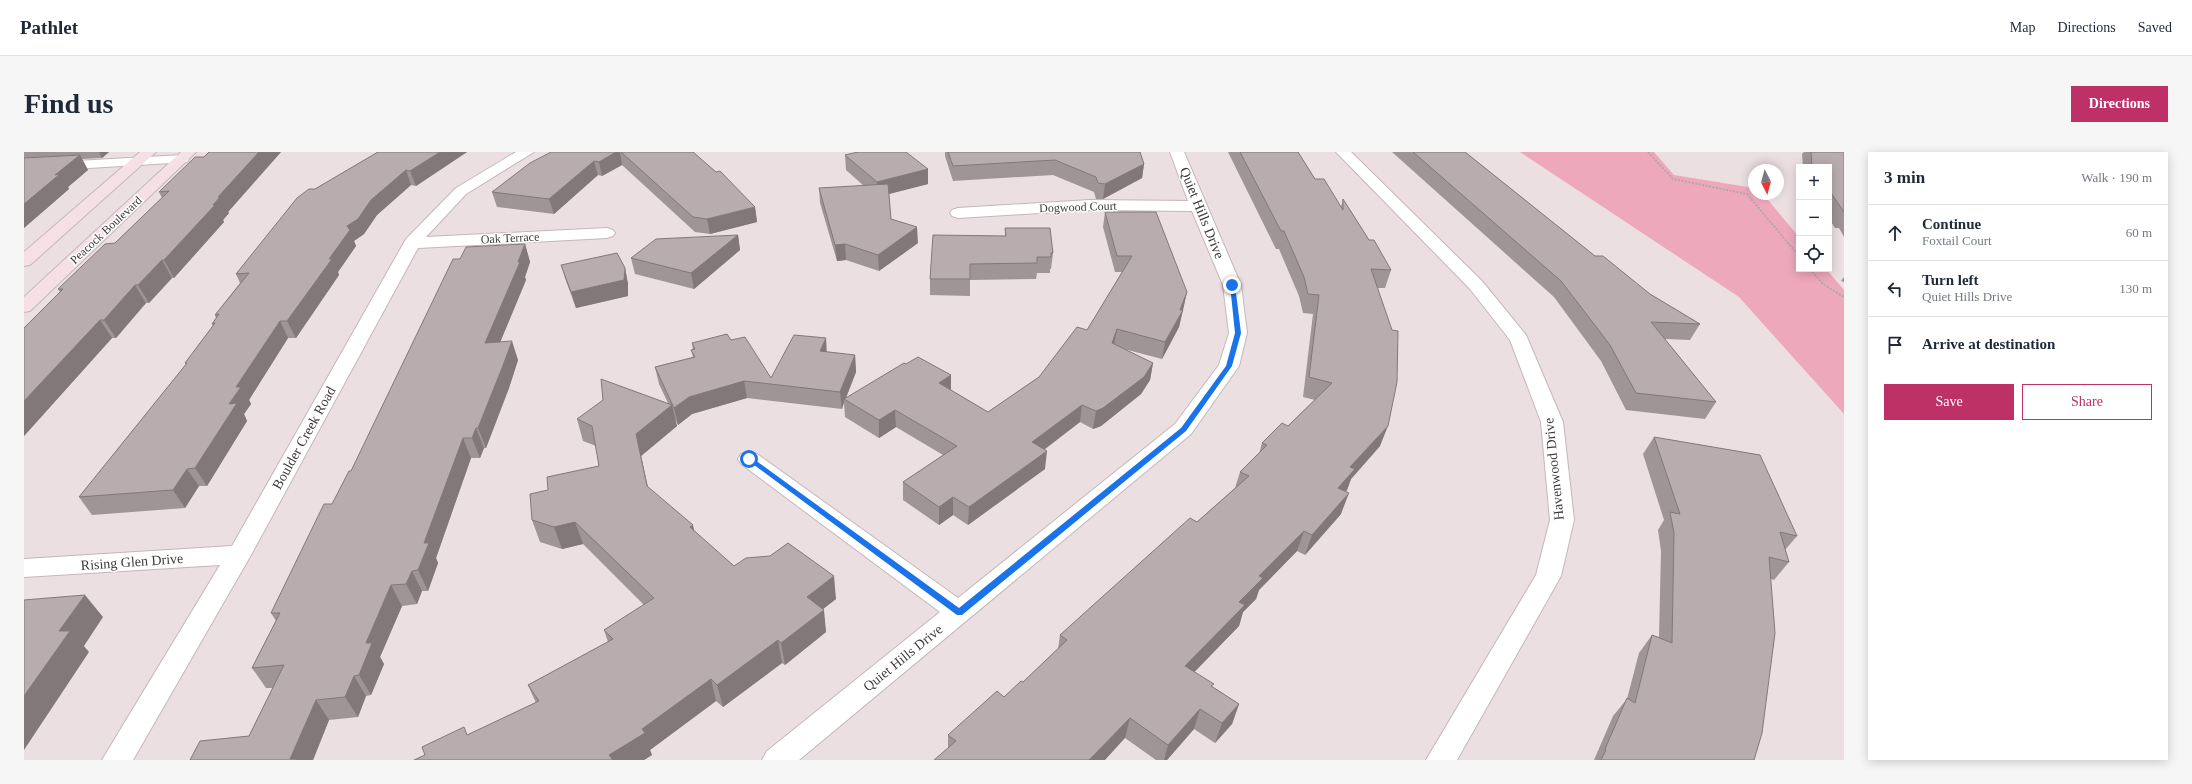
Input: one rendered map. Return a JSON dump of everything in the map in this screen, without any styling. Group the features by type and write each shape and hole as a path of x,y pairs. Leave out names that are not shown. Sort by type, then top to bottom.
{"street":[{"name":"Boulder Creek Road","path":"117,760 239,555 412,243 461,191 505,163 527,152"},
{"name":"Quiet Hills Drive","path":"777,760 1183,429 1229,366 1238,333 1232,285 1198,206 1177,152"},
{"name":"Havenwood Drive","path":"1343,152 1476,285 1519,338 1552,422 1562,520 1548,576 1441,760"},
{"path":"24,168 144,157 185,155"},
{"name":"Peacock Boulevard","path":"24,307 185,155"},
{"path":"24,261 144,157"},
{"name":"Dogwood Court","path":"958,212 1090,205 1198,206"},
{"name":"Oak Terrace","path":"412,243 607,233"},
{"path":"749,459 959,612"},
{"name":"Rising Glen Drive","path":"24,568 239,555"}],"path":[{"path":"1648,152 1673,179 1747,194 1796,252"},
{"path":"1813,272 1823,284 1844,297"}],"shaded area":[{"path":"1520,152 1654,152 1674,175 1748,187 1748,200 1768,200 1796,233 1796,272 1829,272 1844,290 1844,414 1739,297"}],"building":[{"path":"209,152 259,152 218,197 220,197 213,205 215,205 164,260 162,260 138,285 135,285 104,320 100,320 24,401 24,328 63,289 58,289 105,244 115,243 169,191 159,192 195,157 204,157"},
{"path":"378,152 440,152 410,171 406,170 371,200 358,219 347,226 350,230 329,259 332,259 287,321 280,321 236,387 241,387 229,404 237,403 195,468 187,469 173,490 79,497 187,363 185,363 215,323 212,324 219,314 215,315 249,273 236,274 297,198 309,189 315,189"},
{"path":"551,152 616,152 599,162 594,161 549,199 492,192 530,163"},
{"path":"621,152 693,152 716,172 720,171 755,207 707,219 693,217"},
{"path":"858,152 906,152 928,169 877,182 845,155"},
{"path":"948,152 1140,152 1144,164 1105,184 1098,183 1096,177 1055,160 953,166"},
{"path":"1240,152 1298,152 1315,179 1324,179 1343,210 1343,199 1369,240 1374,240 1391,270 1371,269 1392,330 1398,331 1397,382 1388,426 1350,467 1355,469 1338,488 1349,493 1312,535 1304,531 1259,576 1263,578 1239,602 1245,605 1185,666 1214,684 1211,686 1239,704 1222,723 1200,709 1168,745 1130,718 1089,760 934,760 956,741 948,735 997,691 1004,697 1021,681 1023,682 1067,640 1060,635 1190,518 1197,522 1249,476 1240,472 1267,445 1262,443 1282,423 1288,426 1332,383 1309,377 1319,295 1308,294 1304,277 1284,231 1281,231"},
{"path":"1413,152 1465,152 1595,256 1603,256 1650,294 1700,324 1651,322 1716,402 1636,393 1610,345 1561,281"},
{"path":"1811,152 1844,152 1844,212 1832,194 1832,164 1812,164"},
{"path":"80,155 55,175 60,174 24,204 24,158"},
{"path":"888,184 891,219 917,227 878,255 845,244 835,245 819,188"},
{"path":"1105,212 1156,212 1187,292 1180,310 1183,310 1165,342 1117,329 1112,343 1153,363 1144,377 1103,408 1096,411 1082,405 1032,442 1047,451 969,507 953,497 939,507 903,482 957,446 895,410 879,420 844,399 904,363 906,364 918,357 951,375 939,383 988,412 1039,377 1077,327 1087,330 1132,256 1117,256"},
{"path":"1005,228 1050,228 1053,253 1051,253 1051,257 1037,257 1037,263 970,264 970,279 930,279 933,235 1006,236"},
{"path":"738,235 691,273 631,258 656,239"},
{"path":"525,244 518,262 520,262 485,343 512,341 502,368 478,428 476,428 472,438 463,438 424,543 429,543 418,570 412,571 406,584 391,585 366,643 372,643 359,675 354,676 345,697 316,700 290,759 297,759 296,760 190,760 200,741 249,736 284,665 252,668 280,613 271,613 324,504 332,504 349,471 351,471 453,259 460,259 466,247"},
{"path":"617,253 625,268 624,280 571,292 561,265"},
{"path":"727,334 731,340 745,337 771,378 794,335 826,338 820,351 855,355 840,392 744,381 689,397 674,408 655,367 695,357 691,350 695,349 692,343"},
{"path":"601,379 672,405 636,434 647,486 693,525 690,527 734,566 746,558 770,556 788,543 834,576 807,597 824,610 781,643 778,640 717,685 711,679 642,729 645,733 609,755 613,760 414,760 425,755 422,747 464,727 467,735 539,701 528,685 613,639 604,630 654,598 575,522 554,527 532,520 530,494 548,490 547,477 599,466 592,426 577,419 603,400"},
{"path":"1654,437 1760,455 1797,536 1780,532 1789,562 1769,557 1775,633 1762,733 1754,760 1601,760 1627,698 1635,703 1652,635 1672,643 1674,533 1670,512 1680,514"},
{"path":"85,595 59,631 70,631 24,696 24,600"}],"route":[{"path":"749,459 959,612 1183,429 1229,366 1238,333 1232,285"}]}
